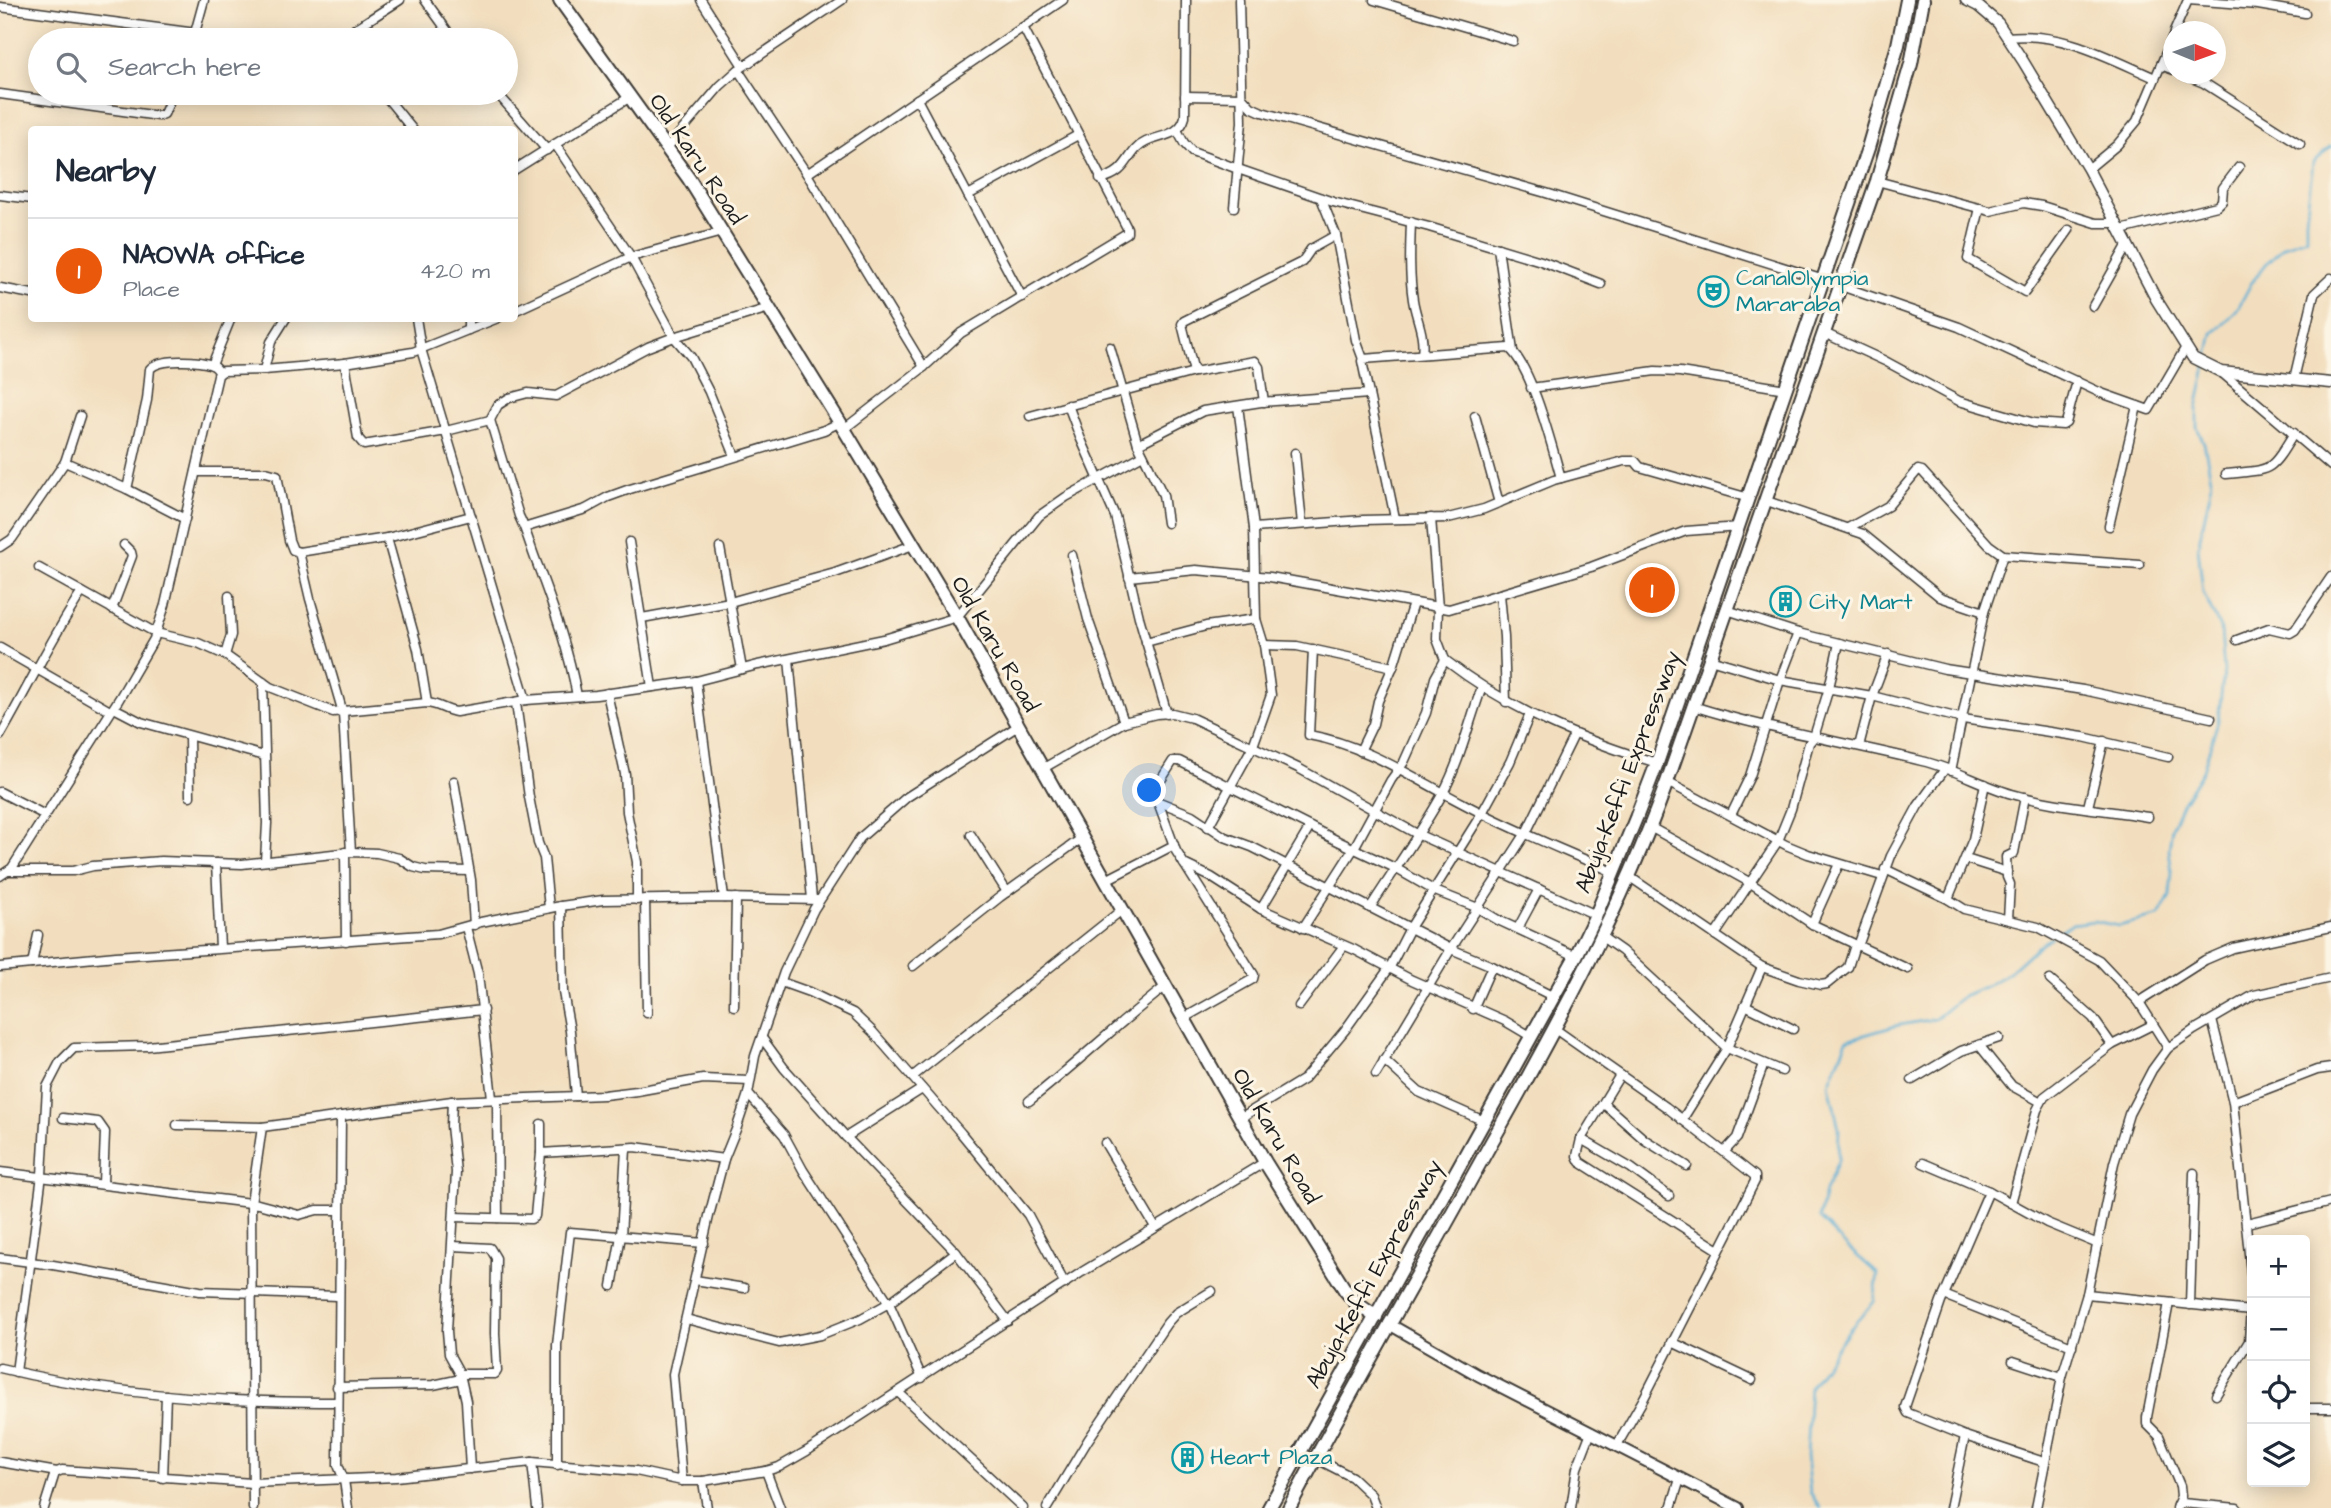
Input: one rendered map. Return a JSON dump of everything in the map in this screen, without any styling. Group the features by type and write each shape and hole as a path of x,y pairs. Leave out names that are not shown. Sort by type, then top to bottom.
{"main road":[{"name":"Old Karu Road","path":"560,0 689,179 722,232 957,617 1265,1162 1345,1290 1356,1303 1376,1317"},
{"name":"Abuja-Keffi Expressway","path":"1269,1508 1554,997 1614,872 1657,763 1824,280 1889,82 1907,0"},
{"name":"Abuja-Keffi Expressway","path":"1289,1508 1555,1029 1630,877 1667,782 1877,181 1911,64 1923,0"},
{"path":"1389,1324 1478,1375 1738,1508"}],"street":[{"path":"196,28 204,0"},
{"path":"356,28 400,0"},
{"path":"425,0 445,28"},
{"path":"701,0 924,367"},
{"path":"666,149 720,86 741,68 842,0"},
{"path":"807,174 1063,0"},
{"path":"1100,178 1114,176 1146,141 1177,130 1183,125 1185,0"},
{"path":"1234,207 1242,97 1239,0"},
{"path":"1374,0 1513,41"},
{"path":"1966,0 1978,6 1998,23 2007,37 2088,169 2156,299 2193,358 2221,372 2331,466"},
{"path":"2179,21 2188,0 2258,5 2305,13"},
{"path":"0,7 140,28"},
{"path":"527,527 573,514 619,493 842,426 924,367 961,333 1127,233 1127,228 1023,27"},
{"path":"2007,37 2027,35 2079,45 2155,78"},
{"path":"2088,169 2117,145 2137,121 2163,60"},
{"path":"2206,84 2300,144"},
{"path":"0,94 28,98"},
{"path":"1185,96 1242,97 1251,107 1262,113 1546,193 1824,280"},
{"path":"518,168 629,97"},
{"path":"918,99 1022,297"},
{"path":"76,105 159,117 164,114 168,105"},
{"path":"393,105 410,126"},
{"path":"508,105 547,150"},
{"path":"1177,130 1192,152 1238,169 1321,198 1541,261 1601,284"},
{"path":"968,195 1078,135"},
{"path":"555,144 631,257 674,337 691,357 709,392 735,456"},
{"path":"1877,181 1990,211 2024,203 2119,227 2217,206 2222,201 2223,188 2239,167"},
{"path":"0,195 28,198"},
{"path":"1321,198 1336,235 1395,518"},
{"path":"1980,208 1968,258 2025,292 2069,230"},
{"path":"1411,222 1409,262 1415,310 1420,320 1422,354"},
{"path":"518,309 631,257 722,232"},
{"path":"1194,372 1182,324 1184,321 1302,262 1311,249 1336,235"},
{"path":"2093,306 2128,244"},
{"path":"1498,248 1513,351 1539,404 1561,478"},
{"path":"2294,379 2314,294 2331,278"},
{"path":"1841,286 1959,327 2077,381 2149,410 2186,347"},
{"path":"0,288 28,293"},
{"path":"577,696 572,665 527,527 519,516 490,420 498,405 509,398 528,393 556,396 648,347 769,308"},
{"path":"212,365 229,322"},
{"path":"264,370 271,342 284,322"},
{"path":"417,322 421,349 526,700"},
{"path":"468,322 468,330"},
{"path":"127,489 147,400 150,369 153,365 169,361 212,365 220,373 345,363 413,352 488,322"},
{"path":"1824,333 1885,361 1959,401 2034,423 2066,423 2077,381"},
{"path":"1110,347 1138,444 1163,495 1167,523"},
{"path":"1363,359 1504,347 1513,351"},
{"path":"1030,416 1194,372 1258,362 1264,402"},
{"path":"345,363 358,438 364,446 490,420"},
{"path":"1531,388 1655,370 1786,389"},
{"path":"2221,372 2331,383"},
{"path":"0,876 9,871 45,815 112,710 156,633 220,373"},
{"path":"1138,444 1203,411 1264,402 1369,394"},
{"path":"1068,405 1118,523 1129,577 1167,713"},
{"path":"1208,827 1253,746 1271,695 1264,645 1256,619 1254,528 1238,406"},
{"path":"2109,526 2137,406"},
{"path":"0,547 12,539 65,462 80,416"},
{"path":"1475,416 1499,503"},
{"path":"2226,474 2264,470 2275,465 2294,433"},
{"path":"1295,453 1302,524"},
{"path":"38,568 156,633 198,643 225,655 263,682 309,704 343,713 427,703 456,712 526,700 696,681 884,639 957,617 1039,516 1066,497 1143,455"},
{"path":"1254,528 1395,518 1448,518 1499,503 1561,478 1624,461 1634,461 1640,467 1749,498"},
{"path":"65,462 127,489 185,519"},
{"path":"1848,528 1888,506 1918,470 1922,471 1989,545 2003,555 2140,565"},
{"path":"196,472 266,472 277,475 289,540 293,550 299,552 387,538 471,516"},
{"path":"1765,500 1867,537 1940,597 1984,612"},
{"path":"1431,518 1438,608 1437,639 1445,660 1482,687 1530,714 1600,746 1657,763"},
{"path":"1129,577 1196,570 1254,576 1449,609 1591,567 1686,531 1738,527"},
{"path":"387,538 418,649 427,703"},
{"path":"629,542 652,687"},
{"path":"112,609 132,556 124,545"},
{"path":"642,618 730,602 835,573 913,545"},
{"path":"720,548 742,669"},
{"path":"299,552 343,713 348,852 346,941"},
{"path":"1072,555 1088,619 1124,722"},
{"path":"1630,877 1762,967 1823,986 1847,967 1883,873 1918,806 1948,770 1963,719 1984,612 2003,555"},
{"path":"2237,640 2269,628 2290,633 2295,630 2331,577"},
{"path":"2323,588 2331,596"},
{"path":"0,736 58,627 82,592"},
{"path":"1500,594 1506,702"},
{"path":"225,655 230,635 229,596"},
{"path":"1360,751 1373,724 1378,701 1393,667 1413,603"},
{"path":"1727,610 1798,633 1972,673 2083,690 2211,718"},
{"path":"1146,642 1206,626 1256,619"},
{"path":"1731,815 1750,776 1780,680 1798,633"},
{"path":"1715,934 1778,841 1791,809 1809,743 1814,737 1839,643"},
{"path":"1264,645 1286,644 1393,667"},
{"path":"0,648 112,710 141,722 264,755"},
{"path":"1313,649 1309,735 1345,743 1482,813 1614,872"},
{"path":"1859,746 1872,696 1888,654"},
{"path":"789,659 816,900"},
{"path":"1710,659 1780,680 1872,696 1963,719 2104,741 2168,757"},
{"path":"1303,928 1404,762 1426,713 1435,678 1445,660"},
{"path":"696,681 724,898"},
{"path":"263,682 267,823 265,862"},
{"path":"1370,908 1443,793 1464,745 1482,687"},
{"path":"607,693 625,774 627,812 637,862 647,1013"},
{"path":"516,703 529,797 538,843 544,858 550,908"},
{"path":"1693,706 1766,727 1925,761 2025,797 2066,807 2088,807 2148,817"},
{"path":"1042,769 1124,722 1167,713 1192,718 1253,746 1417,834 1595,915"},
{"path":"1241,1118 1304,1079 1345,1030 1390,967 1410,928 1436,891 1482,813 1510,762 1530,714"},
{"path":"682,1481 672,1380 709,1216 724,1159 748,1094 749,1081 762,1038 781,982 816,900 860,838 879,821 907,797 1018,726"},
{"path":"1376,1074 1451,949 1526,833 1574,735"},
{"path":"189,736 190,796"},
{"path":"2088,807 2104,741"},
{"path":"1184,1018 1253,979 1254,975 1184,864 1157,801 1154,791 1173,761 1180,761 1436,891 1478,908 1576,956"},
{"path":"454,782 469,871 470,926 495,1099 498,1218"},
{"path":"1667,782 1808,854 1883,873 1948,898 1964,909 2038,927 2099,960 2139,1003 2168,1048"},
{"path":"1948,898 1966,859 1984,783"},
{"path":"0,792 45,815"},
{"path":"2008,919 2010,884 2006,857 2014,853 2025,797"},
{"path":"1157,801 1192,815 1208,827 1309,878 1554,997"},
{"path":"1261,909 1310,827"},
{"path":"1650,827 1749,882 1812,924 1908,969"},
{"path":"971,835 1007,892"},
{"path":"914,966 1007,892 1082,838"},
{"path":"1106,880 1174,845"},
{"path":"9,871 73,871 93,866 161,861 242,864 348,852 377,853 399,858 425,870 469,871"},
{"path":"1966,859 2007,872"},
{"path":"216,863 220,948"},
{"path":"1184,864 1211,877 1261,909 1505,1021 1532,1037"},
{"path":"1812,924 1839,864"},
{"path":"1518,928 1539,889"},
{"path":"734,1006 736,898"},
{"path":"0,967 220,948 438,934 561,905 603,900 816,900"},
{"path":"561,905 563,992 570,1031 576,1096"},
{"path":"912,1077 1123,909"},
{"path":"2139,1003 2206,960 2233,948 2331,927"},
{"path":"32,964 38,935"},
{"path":"1602,937 1622,951 1727,1048 1782,1071"},
{"path":"1299,1006 1343,947"},
{"path":"1474,1009 1492,966"},
{"path":"1682,1119 1727,1048 1762,967"},
{"path":"2036,1508 2062,1377 2087,1294 2114,1163 2129,1114 2152,1070 2168,1048 2254,995 2331,978"},
{"path":"2050,980 2093,1018 2112,1045"},
{"path":"781,982 853,1013 912,1077 1028,1215 1065,1284"},
{"path":"1029,1101 1166,986"},
{"path":"1745,1005 1793,1029"},
{"path":"16,1372 43,1175 47,1087 61,1062 74,1048 148,1046 483,1010"},
{"path":"2212,1020 2233,1102 2248,1235"},
{"path":"2011,1203 2044,1097 2112,1045 2152,1025"},
{"path":"1555,1029 1682,1119 1755,1175 1755,1181 1616,1447"},
{"path":"762,1038 784,1068 846,1137 956,1252 1008,1321"},
{"path":"1912,1080 1961,1051 1999,1038"},
{"path":"1979,1045 2012,1086 2041,1102"},
{"path":"1384,1060 1419,1092 1483,1121"},
{"path":"1725,1151 1737,1138 1764,1064"},
{"path":"2233,1102 2316,1070 2331,1068"},
{"path":"1620,1074 1581,1139 1577,1156 1580,1162 1718,1250"},
{"path":"177,1125 262,1127 452,1101 637,1091 703,1079 749,1081"},
{"path":"846,1137 922,1089"},
{"path":"748,1094 784,1135 803,1170 889,1303 922,1378"},
{"path":"452,1101 451,1126 456,1172 447,1331 449,1354 461,1377 466,1401 470,1469"},
{"path":"1604,1104 1645,1140 1687,1166"},
{"path":"341,1116 338,1210 338,1465 344,1480 348,1508"},
{"path":"63,1118 99,1122 103,1125 103,1184"},
{"path":"454,1217 531,1219 535,1216 541,1124"},
{"path":"253,1508 251,1203 262,1127"},
{"path":"1581,1139 1631,1168 1669,1196"},
{"path":"1105,1143 1155,1227"},
{"path":"541,1153 646,1148 724,1159"},
{"path":"612,1286 621,1236 626,1149"},
{"path":"0,1462 57,1472 62,1470 252,1483 344,1480 532,1462 636,1471 682,1481 704,1481 766,1471 779,1467 807,1451 1155,1227 1265,1162"},
{"path":"1923,1163 1989,1191 2047,1223 2098,1244"},
{"path":"0,1172 43,1175 251,1203 299,1214 317,1210 338,1210"},
{"path":"2190,1305 2194,1173"},
{"path":"1989,1191 1944,1295 1905,1407 1908,1413 1965,1436 2044,1462"},
{"path":"2247,1223 2331,1202"},
{"path":"557,1465 556,1345 570,1233 704,1243"},
{"path":"337,1387 433,1385 461,1377 495,1374 496,1258 490,1248 453,1247"},
{"path":"686,1319 779,1343 820,1335 860,1319 889,1303 956,1252"},
{"path":"0,1258 200,1291 338,1296"},
{"path":"695,1280 744,1288"},
{"path":"1046,1508 1167,1322 1212,1291"},
{"path":"2087,1294 2247,1311"},
{"path":"1944,1295 2072,1346"},
{"path":"2169,1303 2147,1424 2159,1436 2180,1486 2181,1496 2177,1507"},
{"path":"1672,1342 1752,1380"},
{"path":"2216,1395 2247,1346"},
{"path":"2014,1361 2062,1377"},
{"path":"0,1368 119,1390 166,1395 253,1401 337,1402"},
{"path":"899,1393 1023,1508"},
{"path":"163,1478 166,1395"},
{"path":"2310,1408 2331,1408"},
{"path":"1571,1508 1577,1468 1591,1432"},
{"path":"1950,1508 1965,1436"},
{"path":"1315,1458 1352,1477 1371,1495 1376,1508"},
{"path":"532,1462 537,1508"},
{"path":"766,1471 780,1508"},
{"path":"44,1508 57,1472"},
{"path":"1671,1508 1680,1479"},
{"path":"704,1481 707,1508"},
{"path":"2177,1507 2182,1503 2237,1508"}],"waterway":[{"path":"2207,361 2213,333 2238,308 2252,282 2267,263 2284,246 2306,238 2313,162 2331,146"},
{"path":"2057,933 2071,924 2094,921 2119,926 2159,916 2170,896 2172,872 2169,850 2172,827 2183,802 2203,770 2218,721 2224,671 2221,630 2203,593 2198,547 2212,483 2204,443 2197,427 2197,408 2206,367"},
{"path":"1820,1508 1810,1492 1806,1457 1810,1386 1849,1330 1874,1302 1878,1274 1819,1218 1825,1191 1838,1161 1839,1129 1829,1084 1847,1040 1899,1025 1935,1019 1963,996 2008,973 2051,937"}],"place":[{"name":"CanalOlympia Mararaba","path":"1713,291"},
{"name":"NAOWA office","path":"1652,590"},
{"name":"City Mart","path":"1786,602"},
{"name":"Heart Plaza","path":"1187,1457"}]}
